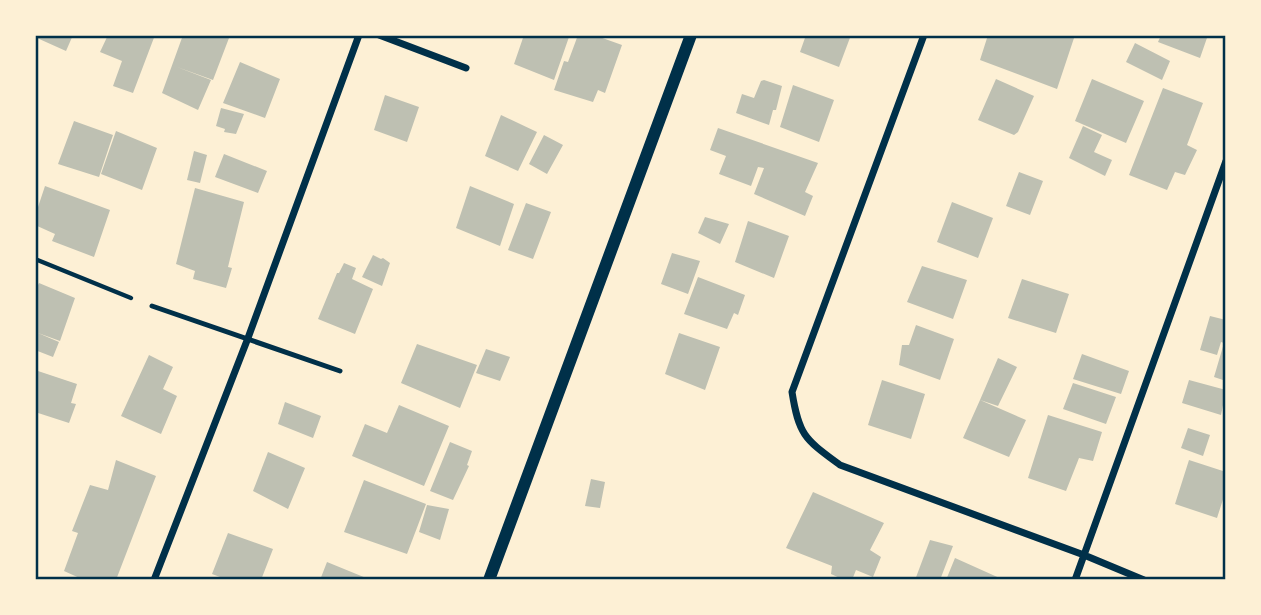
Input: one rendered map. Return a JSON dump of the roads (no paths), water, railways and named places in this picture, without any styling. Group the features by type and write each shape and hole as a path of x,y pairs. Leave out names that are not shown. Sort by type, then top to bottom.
{"street":[{"path":"154,580 248,338 359,35"},
{"path":"379,35 466,68"},
{"path":"489,580 691,35"},
{"path":"924,35 792,392 796,421 810,443 841,465 1144,580"},
{"path":"1075,580 1226,161"}],"lane":[{"path":"152,306 340,371"}]}
